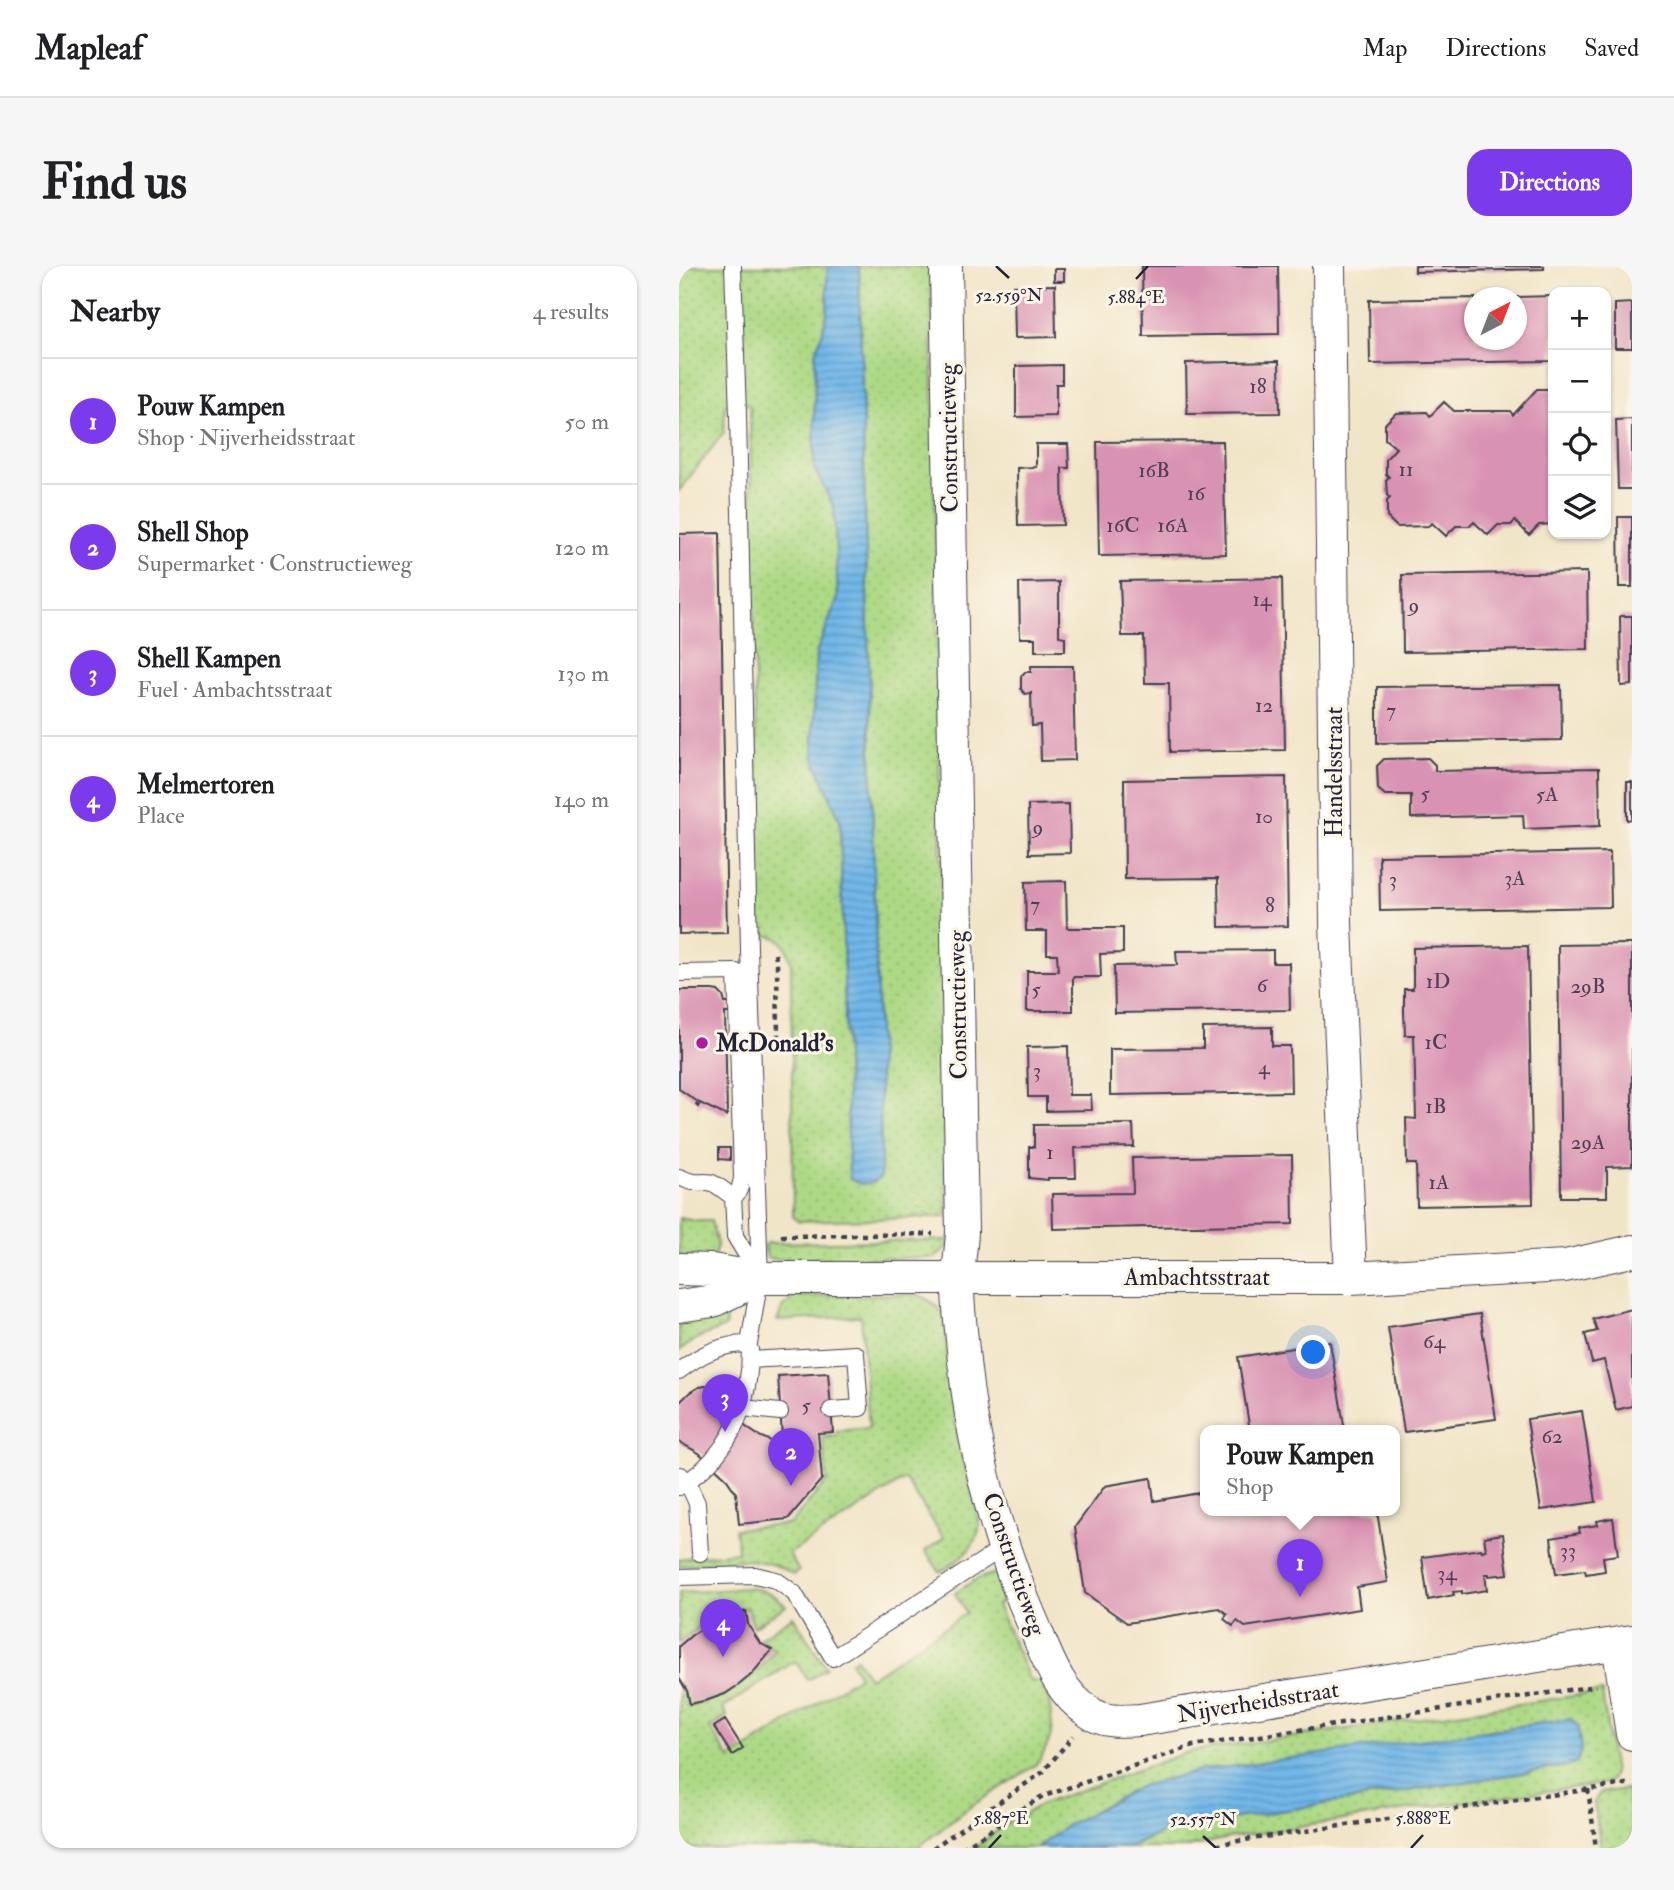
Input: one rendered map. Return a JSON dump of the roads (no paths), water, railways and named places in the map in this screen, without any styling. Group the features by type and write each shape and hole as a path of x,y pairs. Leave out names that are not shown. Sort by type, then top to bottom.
{"street":[{"name":"Constructieweg","path":"946,266 962,1233 958,1277 964,1366 983,1474 1017,1588 1060,1684 1091,1714"},
{"name":"Handelsstraat","path":"1329,266 1336,924 1351,1278"},
{"name":"Ambachtsstraat","path":"679,1269 712,1270 760,1278 1351,1278 1565,1266 1632,1251"},
{"name":"Ambachtsstraat","path":"679,1306 713,1301 760,1278"},
{"name":"Nijverheidsstraat","path":"1091,1714 1112,1721 1140,1720 1625,1643"},
{"path":"1625,1643 1625,1682 1632,1734"}],"lane":[{"path":"700,1553 697,1503 681,1481 700,1471 715,1457 737,1424 750,1374 750,1352 760,1278 749,949 733,266"},
{"path":"679,973 736,972 742,1178 740,1190 733,1196 713,1183 691,1182 679,1177"},
{"path":"733,1196 735,1236 760,1278"},
{"path":"679,1371 705,1353 722,1347 750,1352 856,1354 860,1408 831,1410"},
{"path":"743,1408 780,1412"},
{"path":"679,1577 755,1574 776,1580 794,1593 833,1658 1004,1547"}],"water":[{"path":"827,266 859,266 881,1152 881,1177 865,1184 850,1179 849,1174 840,820 814,759 813,744 816,653 838,598 834,507 814,468 815,354 827,313"},
{"path":"1570,1719 1578,1726 1581,1750 1577,1762 1568,1766 1172,1828 1128,1848 1037,1848 1069,1824 1141,1786 1199,1771"}],"place":[{"name":"McDonald's","path":"702,1043"},
{"name":"Shell Kampen","path":"725,1432"},
{"name":"Shell Shop","path":"791,1486"},
{"name":"Pouw Kampen","path":"1300,1597"},
{"name":"Melmertoren","path":"723,1657"}]}
